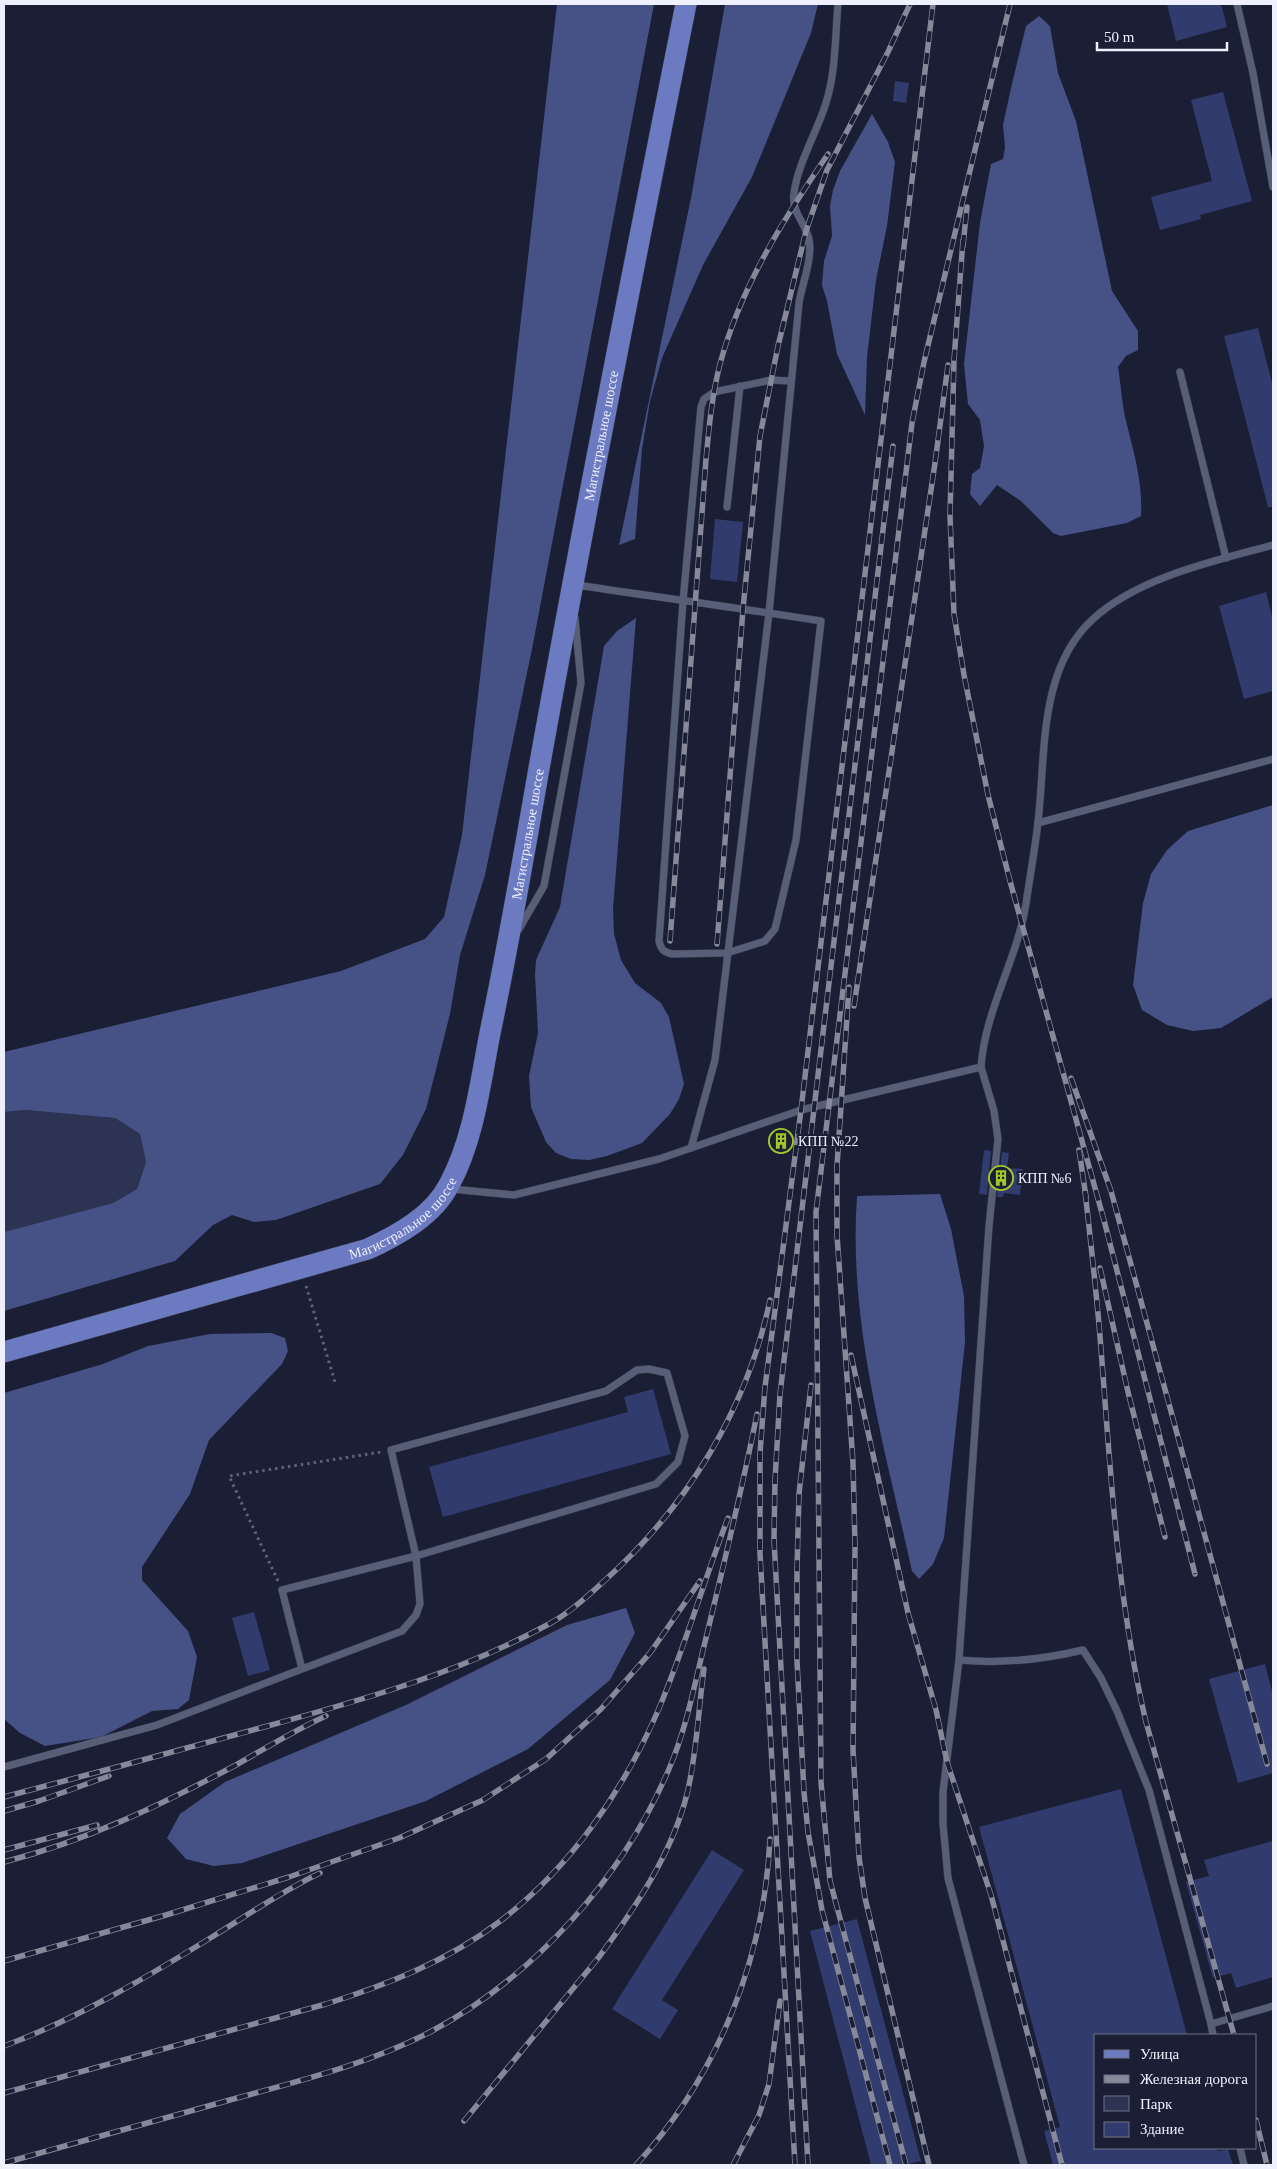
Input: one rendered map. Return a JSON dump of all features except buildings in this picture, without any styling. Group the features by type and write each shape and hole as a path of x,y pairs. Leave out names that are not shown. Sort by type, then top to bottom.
{"main road":[{"name":"Магистральное шоссе","path":"4,1352 368,1249 400,1234 425,1215 448,1189 464,1152 477,1098 507,949 572,584 686,4"}],"lane":[{"path":"691,1148 715,1060 770,613 790,381 799,303 809,255 809,241 793,205 793,196 795,182 815,133 832,80 838,4"},
{"path":"1237,4 1253,73 1273,187"},
{"path":"1180,372 1226,558"},
{"path":"572,584 683,601 821,621 796,840 775,929 765,941 727,953 672,954 665,953 659,941 683,601 701,406 708,395 740,386 771,380 790,381"},
{"path":"727,507 740,386"},
{"path":"1024,2165 948,1878 944,1851 943,1792 959,1660 987,1249 998,1138 994,1111 981,1067 986,1031 1022,927 1038,823 1049,711 1054,683 1071,644 1094,618 1126,597 1166,577 1273,544"},
{"path":"1038,823 1273,759"},
{"path":"448,1189 514,1195 659,1159 801,1110 981,1067"},
{"path":"4,1767 157,1724 302,1669 402,1631 416,1615 420,1604 416,1556 391,1450 606,1391 637,1370 650,1369 667,1373 685,1436 678,1462 656,1484 416,1556 282,1590 302,1669"},
{"path":"959,1660 990,1663 1021,1661 1051,1658 1083,1650 1101,1678 1117,1711 1148,1790 1213,2034"},
{"path":"1211,2024 1273,2006"},
{"path":"1240,2149 1244,2165"}],"path":[{"path":"301,1268 335,1382"},
{"path":"282,1590 229,1476 391,1450"}],"green space":[{"path":"25,1110 115,1118 140,1134 146,1162 137,1189 113,1203 4,1232 4,1112"}],"shaded area":[{"path":"557,4 654,4 533,644 485,875 460,955 450,1014 426,1109 403,1155 380,1184 276,1220 254,1222 232,1215 213,1225 175,1261 4,1311 4,1232 113,1203 137,1189 146,1162 140,1134 115,1118 25,1110 4,1112 4,1052 341,971 425,939 444,917 462,835"},
{"path":"725,4 818,4 811,33 752,177 703,265 662,358 650,401 642,449 635,539 619,545 691,198"},
{"path":"1039,16 1050,26 1058,73 1076,121 1112,291 1138,331 1138,350 1126,356 1118,367 1125,415 1141,492 1141,516 1127,523 1061,536 1053,533 1021,501 997,485 980,506 970,494 972,474 980,468 984,446 980,420 968,404 964,364 980,223 991,164 1003,159 1005,147 1003,125 1026,26"},
{"path":"872,114 888,142 895,162 887,226 876,280 867,357 865,415 837,354 822,285 824,261 832,236 830,206 833,190 840,171"},
{"path":"636,618 613,909 614,934 621,960 635,983 661,1003 669,1017 684,1084 679,1099 670,1114 642,1143 607,1156 589,1160 571,1159 556,1153 546,1142 531,1107 529,1076 538,1033 536,960 560,907 604,646 617,631"},
{"path":"1273,805 1273,997 1221,1028 1193,1031 1167,1025 1142,1010 1133,985 1143,903 1151,874 1167,850 1188,831"},
{"path":"940,1194 951,1229 964,1296 965,1342 944,1538 933,1564 919,1579 912,1571 880,1432 863,1338 856,1244 857,1196"},
{"path":"271,1333 285,1338 288,1351 282,1364 209,1440 190,1494 142,1567 142,1580 188,1631 197,1657 189,1700 178,1709 152,1711 101,1737 45,1746 20,1733 4,1719 4,1393 103,1364 148,1346 210,1334"},
{"path":"626,1608 635,1633 610,1680 528,1749 426,1801 242,1863 214,1866 186,1859 167,1838 180,1814 225,1782 406,1705 567,1625"}],"railway":[{"path":"717,944 743,609 760,436 778,346 806,231 827,170 888,52 910,4"},
{"path":"795,2165 760,1554 760,1453 765,1387 801,1110 933,4"},
{"path":"906,2165 830,1881 821,1782 816,1212 912,423 924,362 1010,4"},
{"path":"670,941 706,459 715,387 729,335 752,281 780,229 828,154"},
{"path":"963,246 967,207"},
{"path":"963,240 954,360 950,516 954,614 964,675 988,795 1010,881 1105,1224 1195,1574"},
{"path":"854,1006 948,365"},
{"path":"808,2165 774,1540 775,1480 780,1394 893,446"},
{"path":"849,987 837,1166 837,1235 853,1463 855,1545 853,1750 859,1857 865,1898 929,2165"},
{"path":"1071,1078 1111,1191 1267,1764"},
{"path":"1079,1150 1086,1197"},
{"path":"1085,1191 1098,1309 1116,1537 1136,1676 1146,1722 1234,2034"},
{"path":"1100,1268 1128,1392 1165,1537"},
{"path":"4,1797 301,1717 409,1684 480,1657 556,1620 584,1599 633,1553 661,1522 686,1489 709,1454 729,1418 746,1380 760,1341 770,1300"},
{"path":"851,1355 908,1613 936,1710 947,1762 991,1895 1062,2165"},
{"path":"811,1385 799,1494 797,1570 797,1661 808,1832 822,1910 890,2165"},
{"path":"4,2163 361,2062 432,2031 470,2008 506,1982 541,1952 572,1920 601,1885 627,1848 650,1809 669,1769 681,1737 690,1704 733,1526 757,1414"},
{"path":"4,2093 349,1997 394,1980 438,1960 459,1949 499,1922 524,1901 571,1854 591,1828 627,1772 643,1743 667,1689 728,1518"},
{"path":"4,1961 166,1915 289,1877 399,1838 483,1800 546,1759 601,1709 650,1653 700,1581"},
{"path":"464,2121 599,1957 651,1880 672,1838 687,1794 695,1748 704,1669"},
{"path":"4,1862 64,1844 123,1821 208,1780 326,1716"},
{"path":"4,1811 39,1801 109,1776"},
{"path":"4,1850 97,1825"},
{"path":"636,2165 665,2130 691,2093 713,2054 732,2014 747,1972 758,1928 766,1884 770,1839"},
{"path":"4,2046 57,2024 110,1997 279,1895 320,1873"},
{"path":"733,2165 759,2115 769,2084 780,2001"},
{"path":"1257,2124 1267,2165"}],"place":[{"name":"КПП №22","path":"781,1141"},
{"name":"КПП №6","path":"1001,1178"}]}
